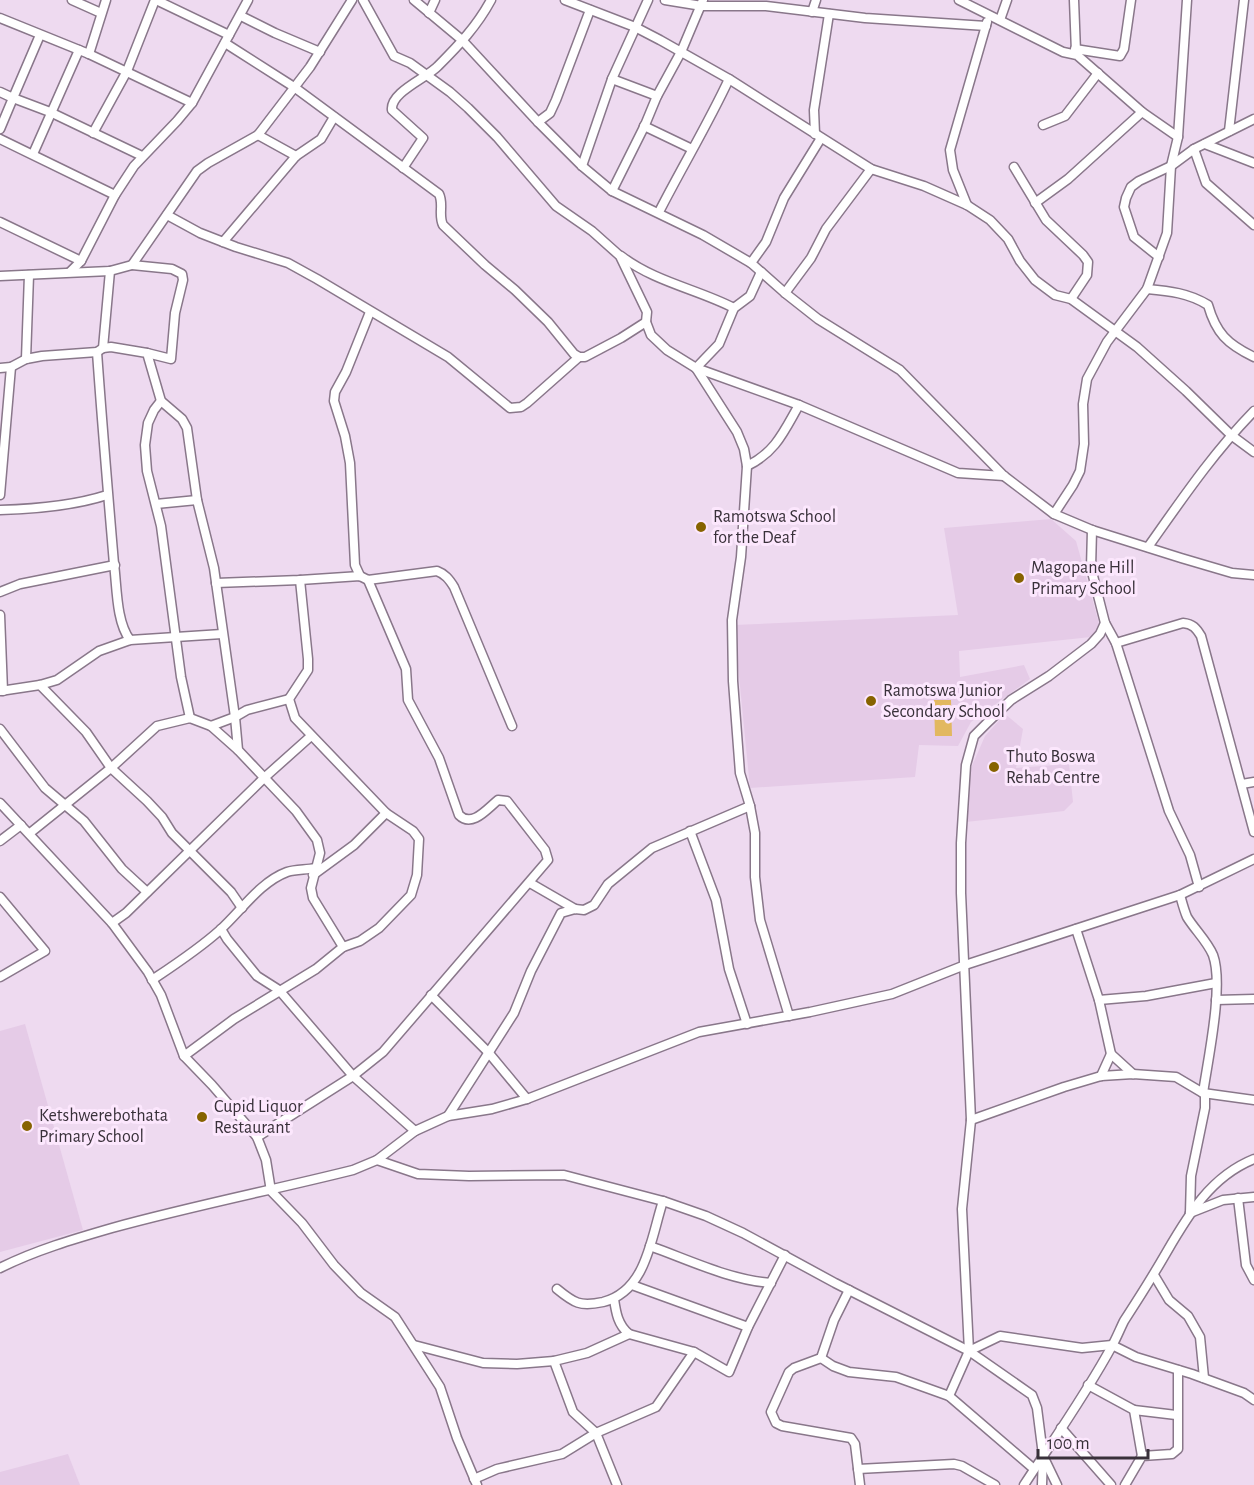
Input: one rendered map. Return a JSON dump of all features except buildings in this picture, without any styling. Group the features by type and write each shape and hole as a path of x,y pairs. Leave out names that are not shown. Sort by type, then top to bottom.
{"street":[{"path":"72,0 101,13"},
{"path":"89,54 106,0"},
{"path":"93,133 127,71 156,0 229,34"},
{"path":"70,272 81,261 115,195 142,156 192,103 248,0"},
{"path":"132,265 197,171 258,135 320,52 352,0"},
{"path":"363,0 394,56 410,63 450,92 483,123 556,206 592,231 620,256 644,271 735,308"},
{"path":"414,0 462,40 538,122 582,166 612,191 659,212 751,263 818,319 900,370 1004,476 1054,514 1092,530 1232,573 1254,575"},
{"path":"429,13 435,0"},
{"path":"403,168 423,138 392,110 393,101 408,87 427,76 462,40 479,22 491,0"},
{"path":"565,0 635,27 681,52 729,79 871,169 924,186 967,205 990,220 1008,239 1020,261 1035,280 1055,295 1071,299 1137,347 1231,435 1254,452"},
{"path":"582,166 612,79 648,0"},
{"path":"665,0 703,3 767,3 829,14 986,26"},
{"path":"812,12 816,0"},
{"path":"959,0 1063,52 1120,56 1124,49 1131,0"},
{"path":"1000,20 1007,0"},
{"path":"1074,0 1076,52 1142,112 1178,137"},
{"path":"1054,514 1080,471 1084,444 1083,404 1087,379 1115,330 1147,289 1167,233 1171,166 1178,137 1187,0"},
{"path":"1229,131 1244,0"},
{"path":"612,191 703,3"},
{"path":"538,122 550,113 590,10"},
{"path":"751,263 766,242 784,198 818,136 814,110 829,14"},
{"path":"967,205 953,170 950,150 989,15"},
{"path":"241,16 320,52"},
{"path":"2,21 89,54 192,103"},
{"path":"0,129 40,34"},
{"path":"225,43 294,87 440,194 443,225 548,322 574,354 585,357 646,322"},
{"path":"33,154 78,50"},
{"path":"1043,125 1065,116 1098,74"},
{"path":"612,79 657,96"},
{"path":"659,212 709,121 729,79"},
{"path":"0,92 50,112 142,156"},
{"path":"1035,203 1068,179 1142,112"},
{"path":"223,242 296,156 321,139 334,117"},
{"path":"1160,257 1134,237 1124,207 1128,193 1139,181 1171,166 1194,149 1254,119"},
{"path":"644,126 692,149"},
{"path":"258,135 296,156"},
{"path":"0,139 115,195"},
{"path":"1205,144 1254,163"},
{"path":"1194,149 1206,183 1254,225"},
{"path":"1014,167 1046,220 1088,262 1087,275 1071,299"},
{"path":"785,293 811,258 826,229 871,169"},
{"path":"167,215 223,242 288,263 355,300 370,312 448,357 510,408 527,403 579,357"},
{"path":"0,222 81,261"},
{"path":"620,256 647,312 646,322 651,335 667,350 696,368 799,405 958,473 1004,476"},
{"path":"0,276 110,271 132,265 177,270 182,274 183,280 175,313 171,359 111,347 26,359 11,367 0,368"},
{"path":"110,271 100,350 107,495 120,612 125,634 130,640"},
{"path":"696,368 719,344 735,308 750,296 761,272"},
{"path":"26,359 29,275"},
{"path":"1147,289 1174,292 1200,300 1208,305 1213,323 1226,339 1254,357"},
{"path":"257,1137 353,1076 383,1052 546,864 548,856 507,801 498,800 474,819 467,820 459,815 439,758 408,699 406,669 364,578 355,565 350,463 345,436 335,411 334,401 335,392 346,372 370,312"},
{"path":"147,353 161,401 182,419 187,428 197,500 216,583 238,750"},
{"path":"0,495 11,367"},
{"path":"696,368 737,432 744,448 747,466 741,557 732,620 740,773 755,833 755,877 760,920 789,1016"},
{"path":"161,401 148,423 145,445 147,471 161,526 175,637 190,718"},
{"path":"747,466 760,460 775,446 799,405"},
{"path":"1148,547 1201,471 1254,411"},
{"path":"0,510 54,506 107,495"},
{"path":"156,504 197,500"},
{"path":"1092,530 1091,568 1105,623 1116,643 1169,811 1190,855 1199,887"},
{"path":"0,592 20,584 115,565"},
{"path":"216,583 364,578 437,571 449,578 512,726"},
{"path":"211,726 247,710 289,699 308,670 309,646 303,622 300,580"},
{"path":"0,615 2,691 57,680 99,651 130,640 222,634"},
{"path":"949,1396 969,1351 962,1209 970,1120 961,892 961,843 966,765 974,736 1011,700 1049,676 1091,644 1100,634 1105,623"},
{"path":"1116,643 1183,623 1192,624 1197,630 1201,636 1254,832"},
{"path":"40,685 86,732 111,768 147,801 162,817 172,833 210,868 242,908"},
{"path":"184,1056 234,1019 316,969 343,947 360,941 379,928 411,895 415,885 419,839 413,831 386,813 311,736 295,718 289,699"},
{"path":"30,833 111,768 157,726 190,718 211,726 238,750 296,811 317,840 320,853 311,888 313,898 343,947"},
{"path":"0,729 45,789 84,821 122,869 147,892"},
{"path":"112,923 311,736"},
{"path":"1242,784 1254,782"},
{"path":"0,803 112,923 152,980 161,995 184,1056 212,1084 257,1137 266,1160 271,1191 302,1223 334,1265 361,1293 395,1317 440,1387 456,1438 476,1482 497,1469 562,1454 596,1432 656,1407 694,1352"},
{"path":"448,1116 514,1013 531,971 558,916 565,911 584,910 594,905 608,884 652,848 750,806"},
{"path":"152,980 184,959 221,929 279,876 289,871 314,872 354,845 386,813"},
{"path":"0,841 21,825"},
{"path":"690,831 716,900 729,969 747,1024"},
{"path":"0,1268 44,1249 86,1235 353,1170 377,1160 415,1131 448,1116 492,1109 527,1099 699,1032 892,994 965,965 1180,895 1254,858"},
{"path":"530,883 575,909"},
{"path":"1180,895 1188,918 1212,952 1216,983 1216,1000 1203,1093 1205,1108 1191,1176 1190,1214"},
{"path":"0,897 45,951 0,977"},
{"path":"221,929 257,976 279,990 353,1076 415,1131"},
{"path":"1076,929 1099,1000 1111,1054 1133,1074"},
{"path":"1099,1000 1146,996 1216,983"},
{"path":"431,995 488,1052 527,1099"},
{"path":"1216,1000 1254,999"},
{"path":"1101,1076 1111,1054"},
{"path":"970,1120 1101,1076 1133,1074 1176,1077 1203,1093 1254,1100"},
{"path":"1024,1485 1113,1345 1124,1322 1190,1214 1204,1195 1225,1175 1254,1159"},
{"path":"377,1160 418,1174 564,1175 663,1200 706,1216 969,1351 1032,1395 1037,1408 1043,1455 1042,1485"},
{"path":"1190,1214 1223,1200 1254,1197"},
{"path":"1238,1198 1246,1264 1254,1280"},
{"path":"557,1289 578,1304 586,1305 614,1299 632,1285 641,1270 650,1246 663,1200"},
{"path":"650,1246 725,1273 755,1282 771,1283"},
{"path":"614,1299 617,1318 623,1329 630,1334 694,1352 729,1372 748,1327 785,1255"},
{"path":"1154,1275 1169,1300 1188,1316 1195,1326 1200,1337 1203,1378"},
{"path":"632,1285 748,1327"},
{"path":"821,1358 834,1320 849,1290"},
{"path":"414,1345 483,1363 517,1365 554,1361 587,1353 630,1334"},
{"path":"969,1351 1000,1336 1082,1348 1113,1345 1136,1357 1244,1393 1254,1400"},
{"path":"821,1358 833,1366 849,1371 896,1377 949,1396 1034,1469"},
{"path":"821,1358 789,1372 771,1412 773,1419 782,1426 851,1438 855,1444 860,1485"},
{"path":"554,1361 573,1412 596,1432 617,1485"},
{"path":"1142,1456 1172,1454 1178,1449 1176,1415 1178,1370"},
{"path":"1088,1385 1134,1410 1176,1415"},
{"path":"1125,1485 1142,1456 1134,1410"},
{"path":"1061,1428 1111,1485"},
{"path":"1043,1455 1057,1485"},
{"path":"858,1469 954,1464 962,1466 994,1485"}],"shaded area":[{"name":"Ramotswa Junior Secondary School","path":"1051,519 1076,541 1100,627 1091,637 959,651 960,677 1024,665 1030,679 971,722 958,746 919,745 915,777 750,788 734,625 958,615 944,528"},
{"path":"934,700 951,700 952,736 935,736"},
{"name":"Thuto Boswa Rehab Centre","path":"1005,714 1023,729 1016,768 1069,764 1073,802 1064,811 966,822 967,788 972,766 985,736"},
{"name":"Ketshwerebothata Primary School","path":"25,1024 83,1230 0,1252 0,1031"},
{"path":"68,1454 80,1485 0,1485 0,1472"}],"place":[{"name":"Ramotswa School for the Deaf","path":"701,527"},
{"name":"Magopane Hill Primary School","path":"1019,578"},
{"name":"Ramotswa Junior Secondary School","path":"871,701"},
{"name":"Thuto Boswa Rehab Centre","path":"994,767"},
{"name":"Cupid Liquor Restaurant","path":"202,1117"},
{"name":"Ketshwerebothata Primary School","path":"27,1126"}]}
